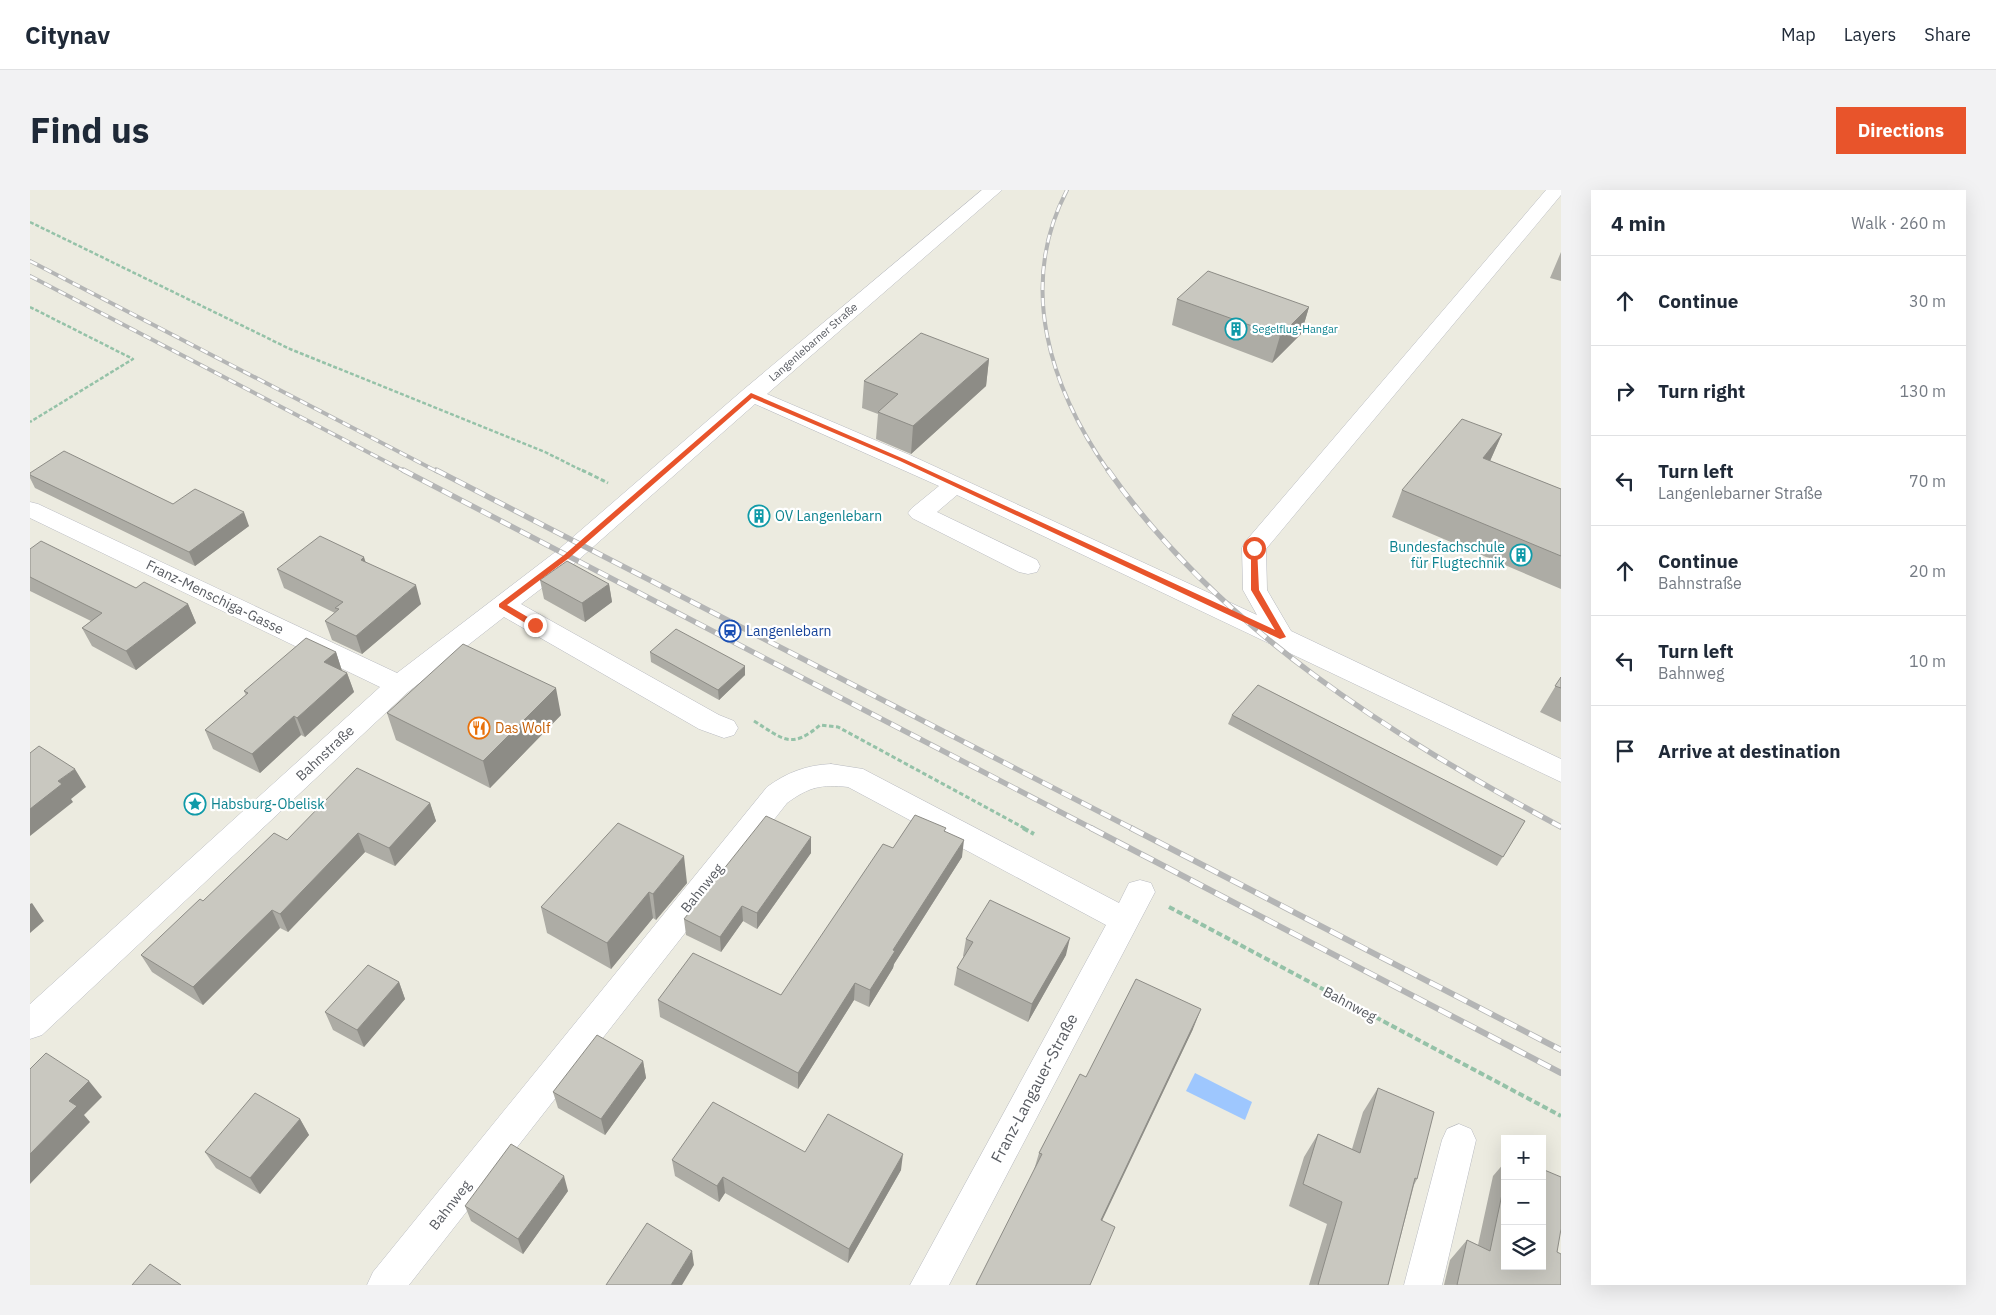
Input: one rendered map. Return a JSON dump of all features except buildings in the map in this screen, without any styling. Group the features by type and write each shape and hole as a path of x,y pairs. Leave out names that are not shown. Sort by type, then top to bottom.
{"street":[{"name":"Langenlebarner Straße","path":"567,556 900,267 994,190"},
{"path":"1282,637 1255,590 1254,548 1556,190"},
{"path":"751,395 902,460 1282,637 1561,771"},
{"path":"955,485 920,513 1028,566"},
{"name":"Franz-Menschiga-Gasse","path":"30,509 399,685"},
{"name":"Bahnstraße","path":"30,1025 399,685 567,556"},
{"path":"502,605 709,722 724,728"},
{"name":"Bahnweg","path":"386,1285 777,795 792,784 812,775 831,774 853,777 1124,920"},
{"name":"Franz-Langauer-Straße","path":"929,1285 1140,892"},
{"path":"1423,1285 1459,1140"}],"path":[{"path":"30,222 290,349 545,452 635,497"},
{"path":"30,307 133,359 30,422"},
{"name":"Bahnweg","path":"1140,892 1561,1116"}],"water":[{"path":"1195,1073 1252,1102 1245,1120 1186,1091"}],"railway":[{"path":"1067,190 1052,226 1044,263 1043,299 1047,336 1057,371 1071,406 1088,440 1109,472"},
{"path":"30,261 438,472"},
{"path":"30,276 406,472"},
{"path":"403,470 1093,829"},
{"path":"436,470 1133,829"},
{"path":"1108,470 1153,528 1203,581 1256,629 1313,674 1373,716 1434,755 1561,827"},
{"path":"1091,828 1561,1073"},
{"path":"1131,828 1561,1050"}],"place":[{"name":"Segelflug-Hangar","path":"1236,329"},
{"name":"OV Langenlebarn","path":"759,516"},
{"name":"Bundesfachschule für Flugtechnik","path":"1521,555"},
{"name":"Langenlebarn","path":"730,631"},
{"name":"Das Wolf","path":"479,728"},
{"name":"Habsburg-Obelisk","path":"195,804"}],"route":[{"path":"535,625 502,605 567,556 751,395 902,460 1282,637 1255,590 1254,548"}]}
